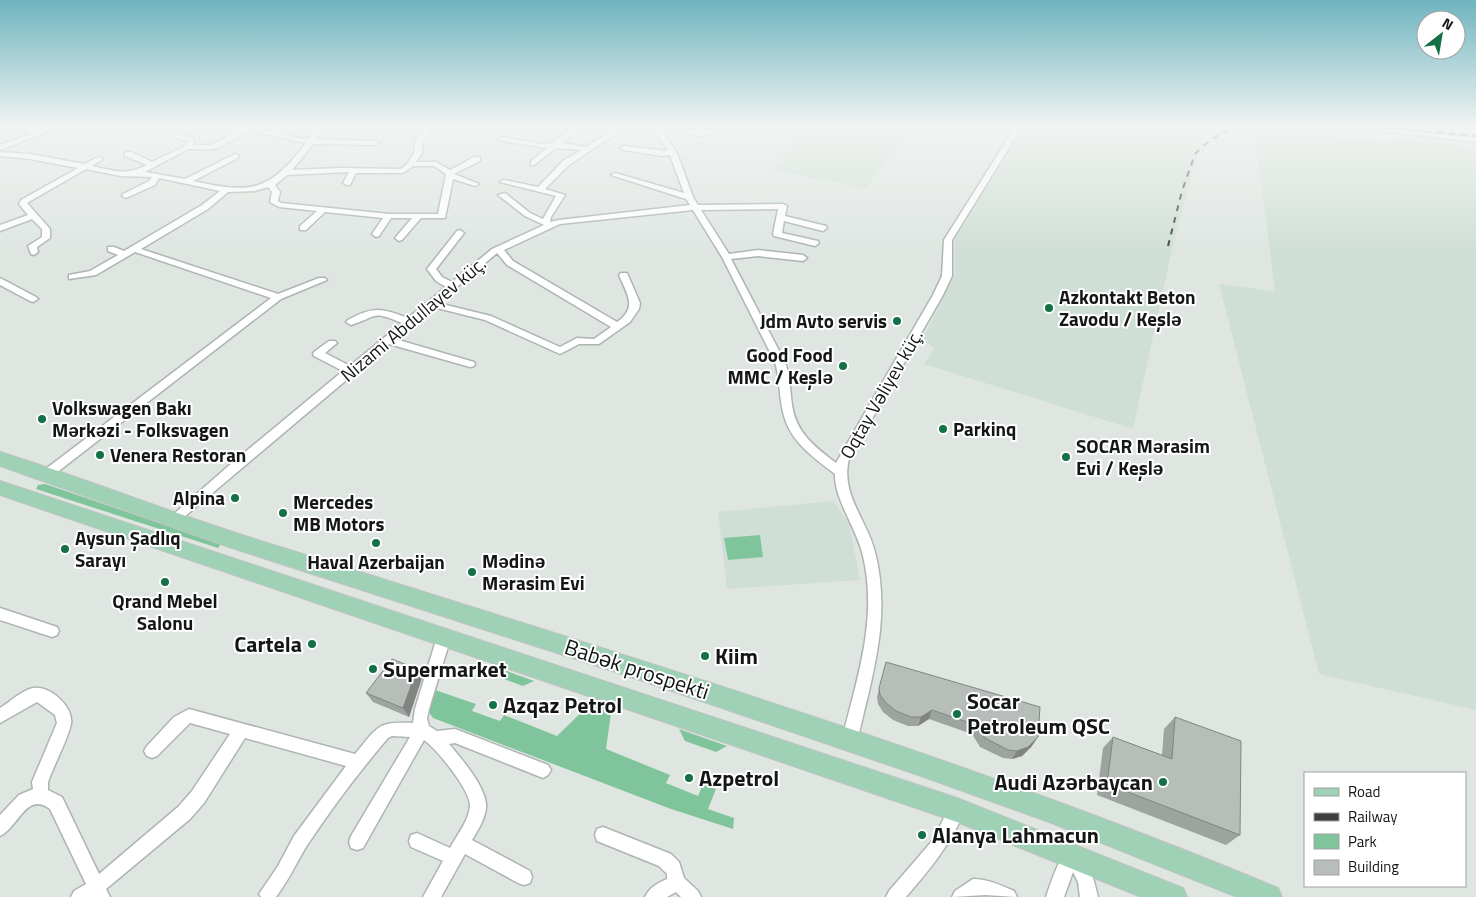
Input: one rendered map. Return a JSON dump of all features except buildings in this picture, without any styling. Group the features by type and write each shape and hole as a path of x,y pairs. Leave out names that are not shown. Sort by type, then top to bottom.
{"main road":[{"name":"Babək prospekti","path":"0,459 47,474 167,518 423,599 850,739 1068,816 1258,894"},
{"path":"0,465 8,470 0,477"},
{"path":"97,521 72,504 28,490 27,485 40,480 141,514 167,518"},
{"name":"Babək prospekti","path":"0,488 957,810 1074,855 1174,897"}],"street":[{"path":"34,252 32,246 41,242 47,235 46,229 23,204 24,202 83,169"},
{"path":"95,169 121,174 157,176 228,188 252,189 269,184 288,169"},
{"path":"136,174 146,169"},
{"path":"184,182 210,169"},
{"path":"284,173 354,170 400,171 403,169"},
{"path":"443,169 451,175 475,184"},
{"path":"269,184 276,189 275,204 389,216 442,216 448,182 451,175 461,169"},
{"path":"540,190 558,169"},
{"path":"678,169 689,197 726,257 780,362 784,373 788,413 799,436 806,445 839,471"},
{"name":"Oqtay Vəliyev küç.","path":"850,739 874,626 875,586 863,534 843,491 839,471 843,459 893,370 938,295 947,276 946,250 948,240 993,169"},
{"path":"347,183 354,170"},
{"path":"615,175 689,197"},
{"path":"126,196 152,183 157,176"},
{"path":"502,195 523,213 547,224 546,217 562,196 504,182"},
{"path":"72,277 93,273 205,207 228,188"},
{"name":"Nizami Abdullayev küç.","path":"167,518 351,371 452,286 499,250 547,224 695,207 783,206 781,218"},
{"path":"303,228 323,210"},
{"path":"0,228 34,215"},
{"path":"376,234 389,216"},
{"path":"399,238 418,217"},
{"path":"815,243 777,234 781,218 823,228"},
{"path":"452,286 439,279 430,269 460,233"},
{"path":"111,249 123,254"},
{"path":"133,249 278,297"},
{"path":"499,250 510,263 618,328"},
{"path":"726,257 758,253 803,258"},
{"path":"430,304 488,318 560,351 577,341 596,342 627,320 634,309 635,303 624,275"},
{"path":"47,474 278,297 322,280"},
{"path":"0,281 33,299"},
{"path":"351,322 369,312 377,311 410,322"},
{"path":"388,340 470,364"},
{"path":"332,343 318,354 351,371"},
{"path":"0,614 52,631"},
{"path":"432,897 459,851 477,812 478,803 476,794 429,734 420,719 444,637"},
{"path":"0,716 37,694 42,695 62,711 65,717 64,723 40,782 41,794"},
{"path":"152,751 167,738 182,719 189,716 358,762"},
{"path":"268,894 284,872 300,842 358,762 383,733 390,729 455,736 543,770"},
{"path":"80,897 99,892 184,813 198,797 241,731"},
{"path":"357,842 429,734"},
{"path":"0,828 24,802 41,794 49,796 56,803 99,892"},
{"path":"895,897 943,842 951,828 957,810"},
{"path":"603,835 665,860 673,867 676,873 676,884"},
{"path":"417,841 459,851 524,877"},
{"path":"1055,897 1062,876 1074,855"},
{"path":"1074,855 1086,881 1089,897"},
{"path":"654,897 662,889 676,884 682,886 692,897"},
{"path":"961,897 973,887 984,887 1008,897"}],"shaded area":[{"path":"773,169 880,169 866,188"},
{"name":"Azkontakt Beton Zavodu / Keşlə","path":"999,169 1194,169 1172,249 1133,429 924,364 934,348 922,340 955,275 955,239"},
{"path":"1259,169 1476,169 1476,710 1319,674 1219,284 1275,291"},
{"path":"833,501 849,523 860,580 727,589 718,512"}],"green space":[{"path":"45,484 221,544 218,548 36,489 38,485"},
{"path":"760,535 763,557 728,560 724,538"},
{"path":"493,666 534,681 523,686 496,676"},
{"path":"435,690 476,704 472,711 500,721 504,715 557,736 594,700 612,706 606,749 670,775 666,783 698,796 703,784 716,789 708,809 734,818 733,829 671,809 433,718 428,711"},
{"path":"679,729 727,746 716,752 685,741"}],"railway":[{"path":"1168,246 1190,169"}],"place":[{"name":"Azkontakt Beton Zavodu / Keşlə","path":"1049,308"},
{"name":"Jdm Avto servis","path":"897,321"},
{"name":"Good Food MMC / Keşlə","path":"843,366"},
{"name":"Volkswagen Bakı Mərkəzi - Folksvagen","path":"42,419"},
{"name":"Parkinq","path":"943,429"},
{"name":"Venera Restoran","path":"100,455"},
{"name":"SOCAR Mərasim Evi / Keşlə","path":"1066,457"},
{"name":"Alpina","path":"235,498"},
{"name":"Mercedes MB Motors","path":"283,513"},
{"name":"Haval Azerbaijan","path":"376,543"},
{"name":"Aysun Şadlıq Sarayı","path":"65,549"},
{"name":"Mədinə Mərasim Evi","path":"472,572"},
{"name":"Qrand Mebel Salonu","path":"165,582"},
{"name":"Cartela","path":"312,644"},
{"name":"Kiim","path":"705,656"},
{"name":"Supermarket","path":"373,669"},
{"name":"Azqaz Petrol","path":"493,705"},
{"name":"Socar Petroleum QSC","path":"957,714"},
{"name":"Azpetrol","path":"689,778"},
{"name":"Audi Azərbaycan","path":"1163,782"},
{"name":"Alanya Lahmacun","path":"922,835"}]}
